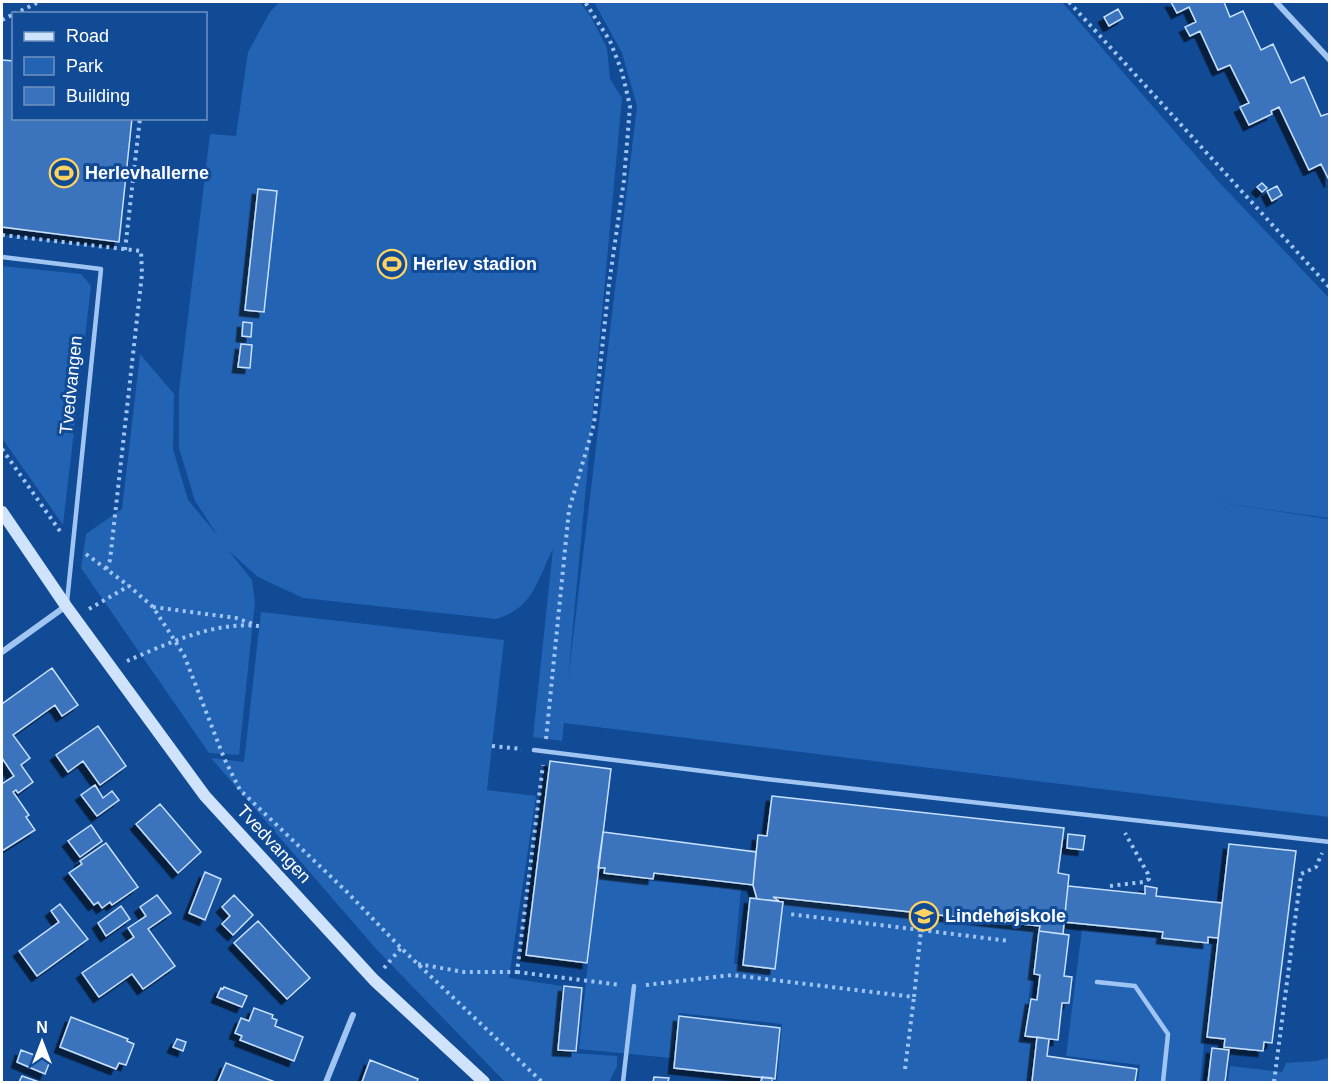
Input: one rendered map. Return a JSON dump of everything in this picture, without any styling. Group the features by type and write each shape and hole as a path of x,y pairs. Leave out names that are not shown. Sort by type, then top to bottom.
{"street":[{"path":"1276,2 1329,60"},
{"name":"Tvedvangen","path":"2,512 66,606 206,796 374,980 484,1083"},
{"path":"2,652 66,606"},
{"path":"326,1083 353,1015"}],"lane":[{"name":"Tvedvangen","path":"2,257 101,269 66,606"},
{"path":"534,750 766,779 1329,841"},
{"path":"1097,982 1135,986 1168,1034 1162,1083"},
{"path":"622,1083 634,986"}],"path":[{"path":"18,12 39,2"},
{"path":"517,972 545,752 569,510 594,424 609,284 624,180 630,106 622,72 610,41 585,2"},
{"path":"1069,2 1329,288"},
{"path":"125,249 140,120"},
{"path":"2,235 141,251 142,274 110,560 105,570"},
{"path":"2,449 58,531 153,607 184,655 224,758 240,790 347,891 418,964 542,1083"},
{"path":"75,616 129,586"},
{"path":"112,667 175,641 226,627 259,626 236,618 153,607"},
{"path":"492,746 534,750"},
{"path":"1110,886 1143,882 1149,879 1116,818"},
{"path":"1274,1083 1301,874 1316,867 1329,841"},
{"path":"789,914 1009,941"},
{"path":"905,1069 921,930"},
{"path":"418,964 464,972 517,972 634,986 732,975 914,997"}],"green space":[{"path":"279,2 580,2 591,17 607,48 610,79 622,98 568,680 637,106 622,53 594,2 1062,2 1216,179 1329,298 1329,518 1208,501 1329,519 1329,817 564,723 562,741 533,737 553,549 527,600 519,608 496,619 303,598 258,577 229,551 252,580 255,602 239,755 209,753 81,568 86,534 122,509 140,354 174,394 173,449 188,500 218,536 195,501 179,448 179,391 210,134 236,136 248,52 270,12"},
{"path":"2,266 81,274 91,286 63,525 2,438"},
{"path":"261,612 504,640 487,790 536,796 509,978 562,986 557,1052 617,1056 617,1066 609,1082 505,1082 377,950 211,758 244,762"},
{"path":"597,876 741,889 734,964 771,967 781,899 1038,928 1023,1040 1034,1042 1030,1082 777,1082 782,1024 679,1013 671,1058 579,1049"},
{"path":"1082,929 1215,944 1200,1082 1138,1082 1140,1065 1066,1056"},
{"path":"1329,1058 1329,1082 1228,1082 1230,1066 1282,1072 1286,1063"}],"building":[{"path":"1171,2 1224,2 1230,17 1243,11 1261,50 1273,44 1291,83 1304,77 1321,116 1330,113 1330,182 1321,164 1309,170 1279,107 1271,111 1272,114 1249,125 1240,107 1249,103 1230,65 1218,70 1200,31 1190,36 1185,27 1196,22 1189,7 1177,13"},
{"path":"1118,9 1123,18 1109,26 1104,17"},
{"name":"Herlevhallerne","path":"2,60 12,61 12,120 132,120 119,242 2,227"},
{"path":"1262,183 1267,188 1262,192 1257,187"},
{"path":"1277,186 1282,195 1272,201 1267,191"},
{"path":"258,189 277,191 264,312 245,310"},
{"path":"243,322 252,323 251,337 242,336"},
{"path":"241,344 252,345 250,368 238,367"},
{"path":"52,668 78,705 62,716 55,705 13,735 30,758 21,765 33,782 18,793 16,790 13,792 29,815 26,817 35,830 2,851 2,784 14,776 2,758 2,704"},
{"path":"98,726 126,766 100,785 83,761 68,772 56,755"},
{"path":"550,761 611,769 587,963 526,955"},
{"path":"95,785 103,798 112,791 119,800 97,816 81,795"},
{"path":"772,796 1064,828 1058,873 1069,875 1063,934 1039,931 1040,926 773,897 779,901 757,899 753,885 758,835 767,836"},
{"path":"160,804 201,852 178,873 136,824"},
{"path":"91,825 102,841 80,857 68,841"},
{"path":"603,832 756,852 753,885 654,873 653,879 604,873 605,868 598,868"},
{"path":"1068,834 1085,836 1083,850 1067,848"},
{"path":"106,843 138,887 112,905 110,902 102,908 98,902 94,905 69,873 82,864 80,861"},
{"path":"1229,844 1296,851 1272,1043 1264,1042 1263,1051 1224,1047 1225,1039 1207,1037"},
{"path":"205,872 221,879 205,920 189,913"},
{"path":"1068,886 1145,894 1145,886 1157,888 1156,896 1222,903 1218,938 1208,937 1208,943 1162,938 1163,932 1064,922"},
{"path":"157,895 171,913 148,929 175,966 143,989 132,974 99,997 82,973 134,937 128,928 146,916 140,907"},
{"path":"234,895 253,915 233,935 222,924 230,916 222,907"},
{"path":"750,898 783,902 775,969 743,965"},
{"path":"60,904 88,939 37,976 19,951 59,922 51,911"},
{"path":"121,906 130,919 106,936 98,923"},
{"path":"258,921 310,978 287,999 234,943"},
{"path":"1039,931 1069,935 1064,976 1072,977 1069,1003 1062,1003 1058,1040 1025,1036 1031,999 1037,1000 1040,975 1034,974"},
{"path":"564,986 582,988 576,1051 558,1050"},
{"path":"224,987 247,996 242,1007 217,997 221,988"},
{"path":"254,1008 273,1015 272,1018 277,1020 275,1026 303,1037 294,1061 240,1040 242,1036 235,1033 241,1018 249,1021"},
{"path":"679,1016 780,1028 775,1079 674,1068"},
{"path":"71,1017 128,1039 127,1041 134,1044 126,1065 119,1063 116,1069 60,1047"},
{"path":"1037,1037 1049,1039 1047,1056 1137,1069 1135,1082 1032,1082"},
{"path":"177,1039 186,1042 183,1051 173,1047"},
{"path":"1212,1048 1229,1050 1225,1082 1208,1082"},
{"path":"21,1050 50,1061 45,1074 17,1062"},
{"path":"370,1060 418,1079 417,1082 362,1082"},
{"path":"226,1063 275,1082 218,1082"},
{"path":"22,1076 39,1082 19,1082"},
{"path":"654,1077 669,1078 668,1082 653,1082"},
{"path":"762,1077 772,1078 772,1082 761,1082"}],"place":[{"name":"Herlevhallerne","path":"64,173"},
{"name":"Herlev stadion","path":"392,264"},
{"name":"Lindehøjskole","path":"924,916"}]}
